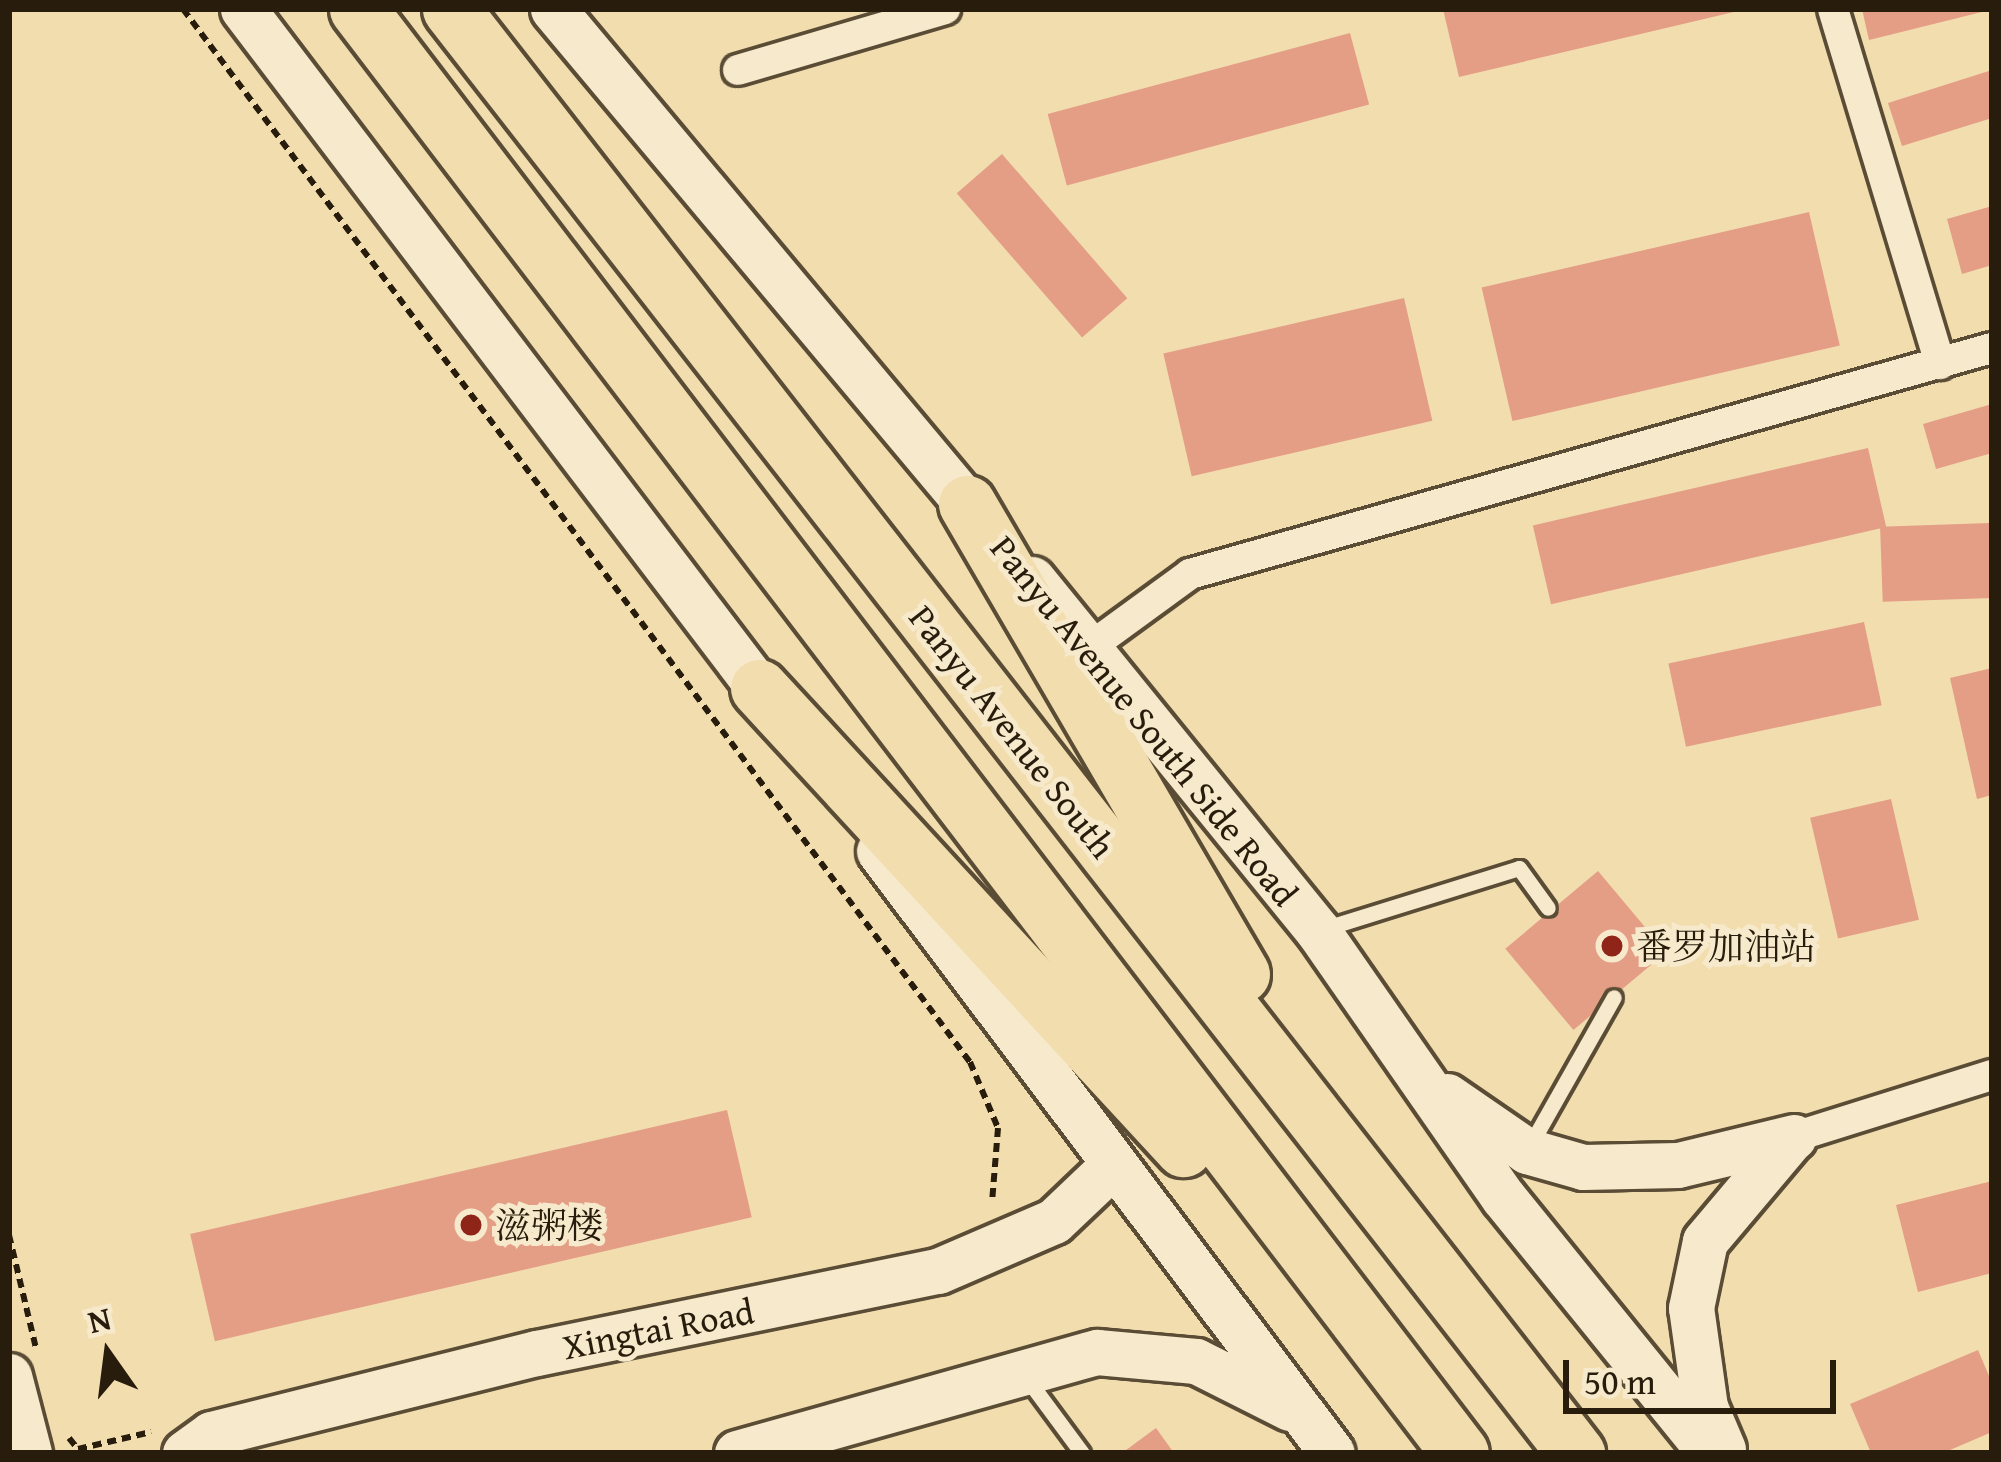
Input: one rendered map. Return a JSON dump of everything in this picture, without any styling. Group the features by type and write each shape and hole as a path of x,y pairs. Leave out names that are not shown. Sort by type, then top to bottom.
{"highway":[{"path":"358,9 1458,1453"},
{"name":"Panyu Avenue South","path":"451,9 632,254 1576,1453"},
{"path":"967,504 1355,1169"},
{"path":"759,688 1458,1453"}],"main road":[{"path":"243,9 1332,1453"},
{"name":"Panyu Avenue South Side Road","path":"553,9 1090,647 1318,931 1503,1197 1710,1453"},
{"path":"1423,1080 1527,1151 1582,1167 1678,1165 1794,1137"},
{"path":"1725,1453 1705,1406 1691,1308 1705,1241 1794,1137"},
{"name":"Xingtai Road","path":"173,1441 537,1353 938,1271 1054,1221 1112,1166"},
{"path":"736,1453 836,1442 1097,1352 1196,1361 1302,1414"},
{"path":"25,1373 44,1439"}],"street":[{"path":"738,70 945,9"},
{"path":"1833,9 1940,364"},
{"path":"1090,647 1190,574 1992,348"},
{"path":"1794,1137 1992,1076"}],"lane":[{"path":"1318,931 1519,868 1549,908"},
{"path":"1503,1197 1614,997"},
{"path":"1023,1374 1082,1453"}],"path":[{"path":"183,9 970,1062 998,1128 988,1214"},
{"path":"9,1235 25,1373"},
{"path":"44,1439 78,1449 173,1441"}],"building":[{"path":"1443,9 1737,9 1738,11 1459,77"},
{"path":"1862,9 1986,9 1986,11 1869,40"},
{"path":"1350,33 1369,104 1067,185 1048,114"},
{"path":"1992,70 1992,118 1902,146 1888,103"},
{"path":"1002,154 1127,298 1082,338 957,193"},
{"path":"1992,206 1992,265 1962,274 1947,219"},
{"path":"1809,212 1840,345 1512,421 1482,288"},
{"path":"1404,298 1432,421 1192,476 1163,354"},
{"path":"1992,404 1992,453 1936,469 1923,424"},
{"path":"1868,448 1886,527 1551,604 1533,525"},
{"path":"1990,523 1992,598 1883,602 1880,527"},
{"path":"1864,622 1882,705 1686,747 1668,664"},
{"path":"1992,668 1992,795 1977,799 1950,678"},
{"path":"1891,799 1919,920 1838,938 1810,818"},
{"path":"1598,871 1666,952 1573,1030 1505,949"},
{"name":"滋粥楼","path":"727,1110 752,1217 215,1341 190,1234"},
{"path":"1992,1181 1992,1273 1918,1292 1896,1205"},
{"path":"1978,1350 1992,1383 1992,1432 1943,1453 1871,1453 1850,1404"},
{"path":"1156,1428 1174,1453 1122,1453"}],"place":[{"name":"番罗加油站","path":"1612,946"},
{"name":"滋粥楼","path":"471,1225"}]}
